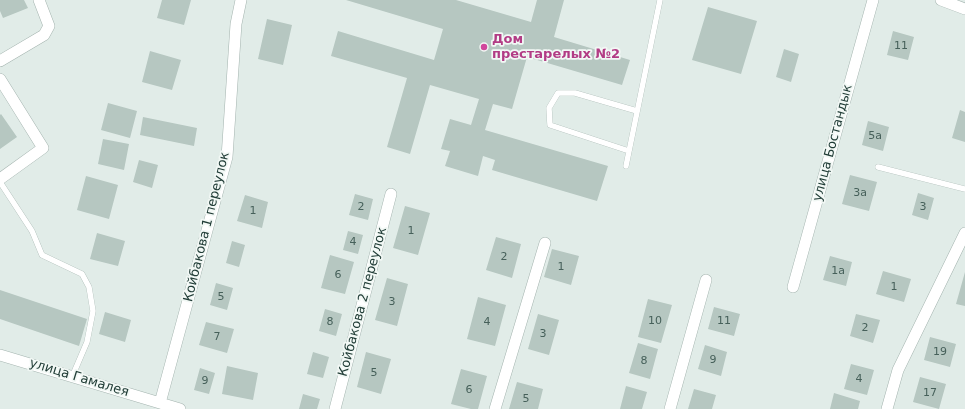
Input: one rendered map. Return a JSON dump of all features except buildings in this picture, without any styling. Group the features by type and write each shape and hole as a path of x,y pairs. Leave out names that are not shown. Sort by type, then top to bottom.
{"street":[{"path":"0,61 44,35 49,26 38,0"},
{"name":"Койбакова 1 переулок","path":"160,403 227,157 236,24 241,0"},
{"name":"улица Бостандык","path":"793,287 873,0"},
{"path":"941,0 965,9"},
{"path":"0,79 43,148 0,180"},
{"name":"Койбакова 2 переулок","path":"335,409 391,194"},
{"path":"887,409 898,370 965,234"},
{"path":"495,409 545,243"},
{"path":"670,409 706,280"},
{"name":"улица Гамалея","path":"0,355 180,409"}],"lane":[{"path":"626,166 660,0"},
{"path":"629,151 550,125 549,108 558,93 575,93 637,111"},
{"path":"878,167 965,189"},
{"path":"0,180 32,231 42,255 82,274 89,287 93,310 87,342 72,377"}],"place":[{"name":"Дом престарелых №2","path":"484,47"}]}
